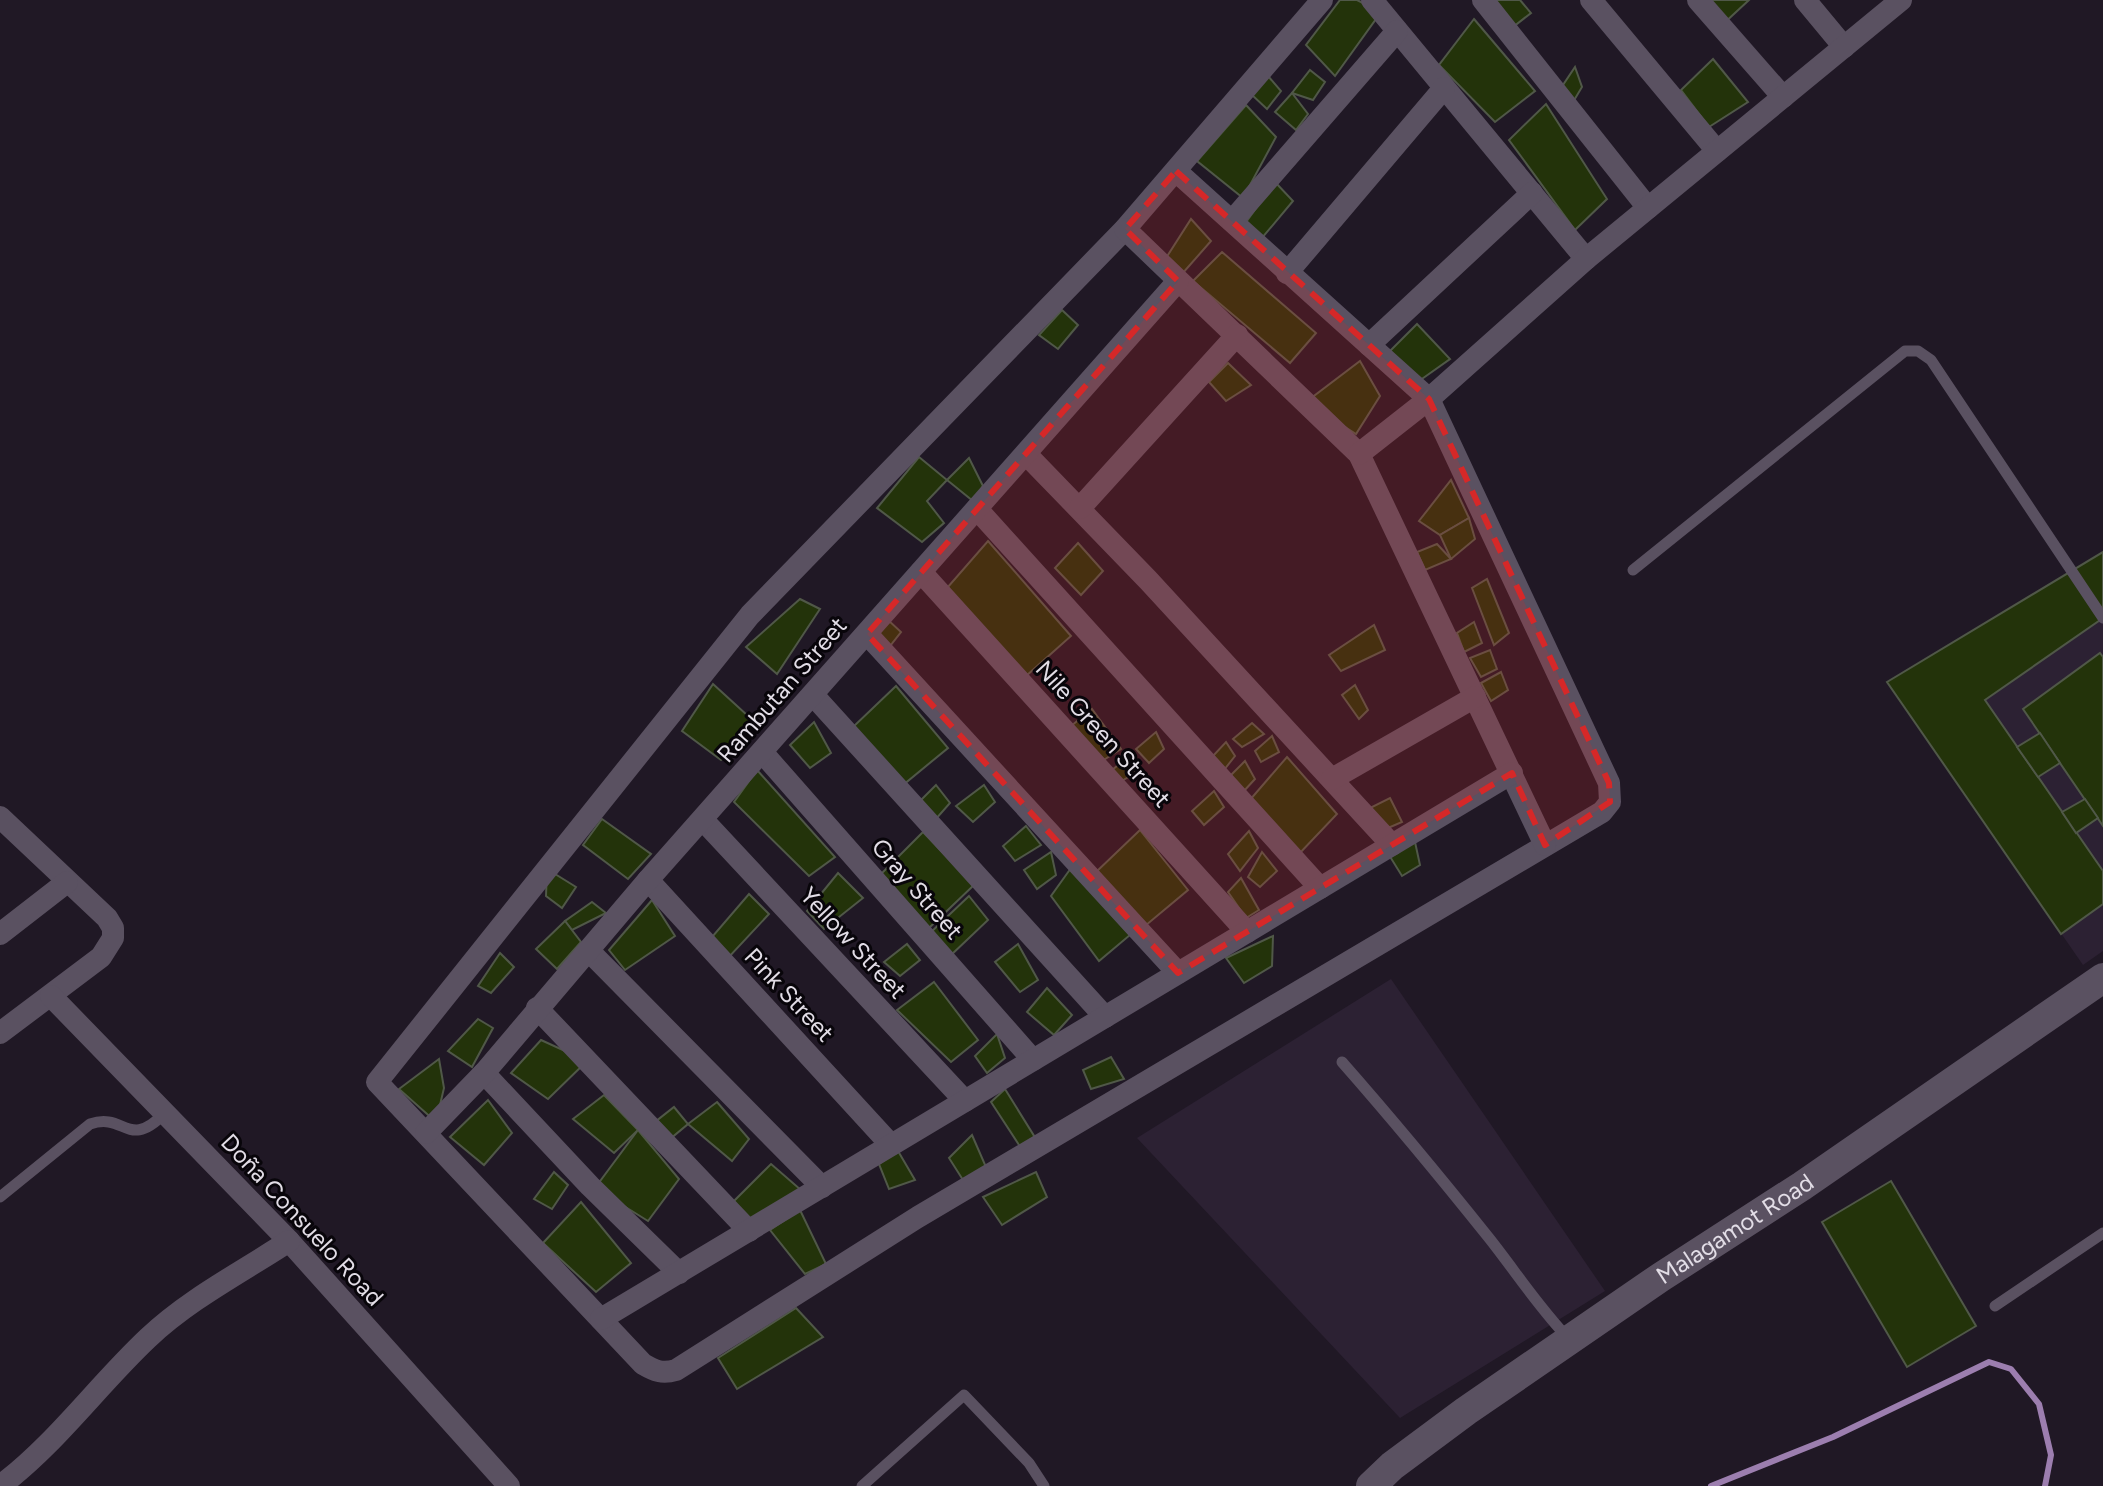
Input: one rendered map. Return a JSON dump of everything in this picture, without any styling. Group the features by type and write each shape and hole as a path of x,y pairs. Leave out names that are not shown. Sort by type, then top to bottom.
{"street":[{"path":"1176,171 1429,399 1609,783 1610,802 1602,812 918,1217 676,1370 666,1373 656,1371 643,1364 377,1082 750,615 1125,229 1322,0"},
{"path":"1372,0 1586,259"},
{"path":"1483,0 1648,208"},
{"path":"1591,0 1717,151"},
{"path":"1698,0 1783,97"},
{"path":"1805,0 1844,47"},
{"path":"1359,454 1429,399 1586,259 1901,0"},
{"path":"1232,221 1397,31"},
{"path":"1287,273 1444,88"},
{"path":"1369,345 1532,193"},
{"path":"1125,229 1359,454 1545,845"},
{"name":"Rambutan Street","path":"426,1133 484,1073 648,880 1178,281"},
{"path":"1080,508 1237,335"},
{"path":"1026,454 1080,508 1392,845"},
{"path":"977,509 1320,888"},
{"name":"Nile Green Street","path":"921,572 1247,932"},
{"path":"867,634 1178,973"},
{"path":"813,695 1105,1017"},
{"path":"1332,779 1475,697"},
{"name":"Gray Street","path":"762,752 1033,1060"},
{"path":"601,1319 1512,773"},
{"name":"Yellow Street","path":"703,820 965,1101"},
{"path":"0,1033 101,957 113,938 113,928 107,918 3,826"},
{"name":"Pink Street","path":"648,880 891,1145"},
{"path":"0,934 67,882"},
{"path":"589,951 822,1187"},
{"name":"Malagamot Road","path":"1371,1486 1392,1466 1454,1420 1802,1186 2103,978"},
{"name":"Doña Consuelo Road","path":"51,996 289,1241 509,1486"},
{"path":"537,1008 749,1231"},
{"path":"484,1073 590,1186 679,1273"},
{"path":"0,1486 30,1463 150,1336 179,1313 289,1241"},
{"path":"29,1486 30,1463"}],"lane":[{"path":"1633,570 1905,351 1918,351 1931,360 2103,618"},
{"path":"1342,1062 1412,1141 1503,1256 1544,1314 1570,1340"},
{"path":"0,1197 90,1124 101,1121 142,1131 165,1113"},
{"path":"1995,1306 2103,1233"},
{"path":"862,1486 964,1395 1029,1463 1044,1486"}],"highlighted area":[{"path":"1176,171 1429,399 1609,783 1610,802 1545,845 1512,773 1178,973 867,634 1178,281 1125,229"}],"shaded area":[{"path":"2103,552 2103,951 2083,965 1887,682"},
{"path":"1391,979 1605,1291 1400,1418 1137,1138"}],"building":[{"path":"1340,0 1357,0 1381,12 1335,76 1306,45"},
{"path":"1491,0 1520,0 1531,13 1513,27"},
{"path":"1710,0 1749,0 1722,25"},
{"path":"1474,19 1535,91 1495,122 1439,65"},
{"path":"1713,59 1748,102 1709,127 1681,90"},
{"path":"1575,67 1582,87 1573,102 1561,88"},
{"path":"1310,70 1325,82 1313,100 1292,93"},
{"path":"1268,76 1281,91 1267,109 1252,95"},
{"path":"1292,93 1308,114 1296,130 1275,112"},
{"path":"1546,104 1607,199 1575,230 1509,140"},
{"path":"1246,105 1276,137 1243,198 1197,161"},
{"path":"1275,182 1293,201 1262,238 1244,225"},
{"path":"1191,219 1211,241 1182,274 1166,258"},
{"path":"1222,252 1316,333 1290,363 1193,281"},
{"path":"1062,310 1078,325 1058,349 1039,335"},
{"path":"1417,324 1450,359 1419,381 1390,351"},
{"path":"1360,361 1380,396 1356,434 1306,402"},
{"path":"1228,363 1251,385 1226,401 1209,382"},
{"path":"919,457 947,480 927,501 944,523 922,542 877,508"},
{"path":"969,458 983,486 973,501 947,480"},
{"path":"1451,480 1469,518 1440,535 1419,521"},
{"path":"1469,518 1475,539 1451,559 1440,535"},
{"path":"988,541 1071,636 1026,676 947,588"},
{"path":"1078,543 1103,571 1081,595 1055,568"},
{"path":"1437,544 1451,559 1425,570 1417,552"},
{"path":"2103,552 2103,618 1985,700 2103,871 2103,904 2061,934 1887,682"},
{"path":"1487,579 1509,633 1494,645 1472,588"},
{"path":"800,599 820,609 777,674 746,647"},
{"path":"887,619 901,632 890,646 875,633"},
{"path":"1474,622 1482,643 1464,652 1457,633"},
{"path":"1374,625 1385,650 1341,671 1329,655"},
{"path":"1490,650 1497,669 1481,677 1470,658"},
{"path":"2100,653 2103,657 2103,826 2023,709"},
{"path":"1501,672 1508,690 1491,701 1481,683"},
{"path":"713,684 759,726 721,760 682,731"},
{"path":"1355,685 1368,710 1359,719 1342,695"},
{"path":"896,686 948,748 903,785 853,727"},
{"path":"1092,709 1121,749 1102,761 1071,726"},
{"path":"814,722 831,753 810,768 790,745"},
{"path":"1252,723 1264,734 1242,747 1233,739"},
{"path":"1156,732 1164,749 1149,763 1136,749"},
{"path":"2040,733 2060,763 2038,777 2017,747"},
{"path":"1272,736 1279,752 1261,762 1255,751"},
{"path":"1226,742 1235,756 1224,770 1212,757"},
{"path":"1132,754 1135,773 1120,782 1112,770"},
{"path":"1287,757 1337,814 1298,855 1249,801"},
{"path":"1245,761 1255,779 1243,792 1229,777"},
{"path":"757,770 835,857 809,876 734,802"},
{"path":"936,785 950,803 935,820 918,803"},
{"path":"984,785 995,802 973,822 956,806"},
{"path":"1214,791 1224,807 1204,825 1192,811"},
{"path":"1390,798 1402,822 1388,828 1368,809"},
{"path":"2085,799 2098,818 2076,833 2062,812"},
{"path":"602,819 651,854 628,879 583,845"},
{"path":"1026,826 1041,845 1015,861 1003,846"},
{"path":"1140,830 1188,890 1145,926 1095,873"},
{"path":"1249,831 1258,848 1240,871 1228,854"},
{"path":"923,832 974,885 929,928 881,874"},
{"path":"1415,842 1420,865 1402,876 1389,855"},
{"path":"1051,852 1056,875 1037,889 1024,870"},
{"path":"1262,852 1277,871 1260,887 1248,877"},
{"path":"1071,868 1130,935 1099,961 1051,896"},
{"path":"547,869 576,887 562,908 546,896"},
{"path":"838,873 863,898 824,929 807,911"},
{"path":"1241,878 1259,910 1246,918 1228,892"},
{"path":"749,894 769,914 728,958 712,937"},
{"path":"969,896 988,920 950,956 929,934"},
{"path":"652,900 675,936 625,970 609,950"},
{"path":"592,902 606,913 572,930 565,921"},
{"path":"565,921 581,942 557,969 536,949"},
{"path":"1273,936 1272,966 1244,983 1226,958"},
{"path":"907,944 920,960 900,976 884,962"},
{"path":"1018,944 1038,980 1020,992 995,962"},
{"path":"500,953 514,967 491,993 478,986"},
{"path":"934,982 978,1040 951,1062 897,1010"},
{"path":"1047,988 1072,1015 1054,1035 1027,1012"},
{"path":"478,1019 493,1028 472,1067 448,1051"},
{"path":"997,1034 1005,1058 987,1073 975,1056"},
{"path":"541,1040 587,1061 548,1099 511,1073"},
{"path":"1111,1057 1124,1079 1091,1089 1083,1070"},
{"path":"439,1059 444,1088 436,1122 399,1089"},
{"path":"1005,1089 1036,1139 1021,1148 991,1102"},
{"path":"604,1095 638,1130 614,1153 573,1119"},
{"path":"488,1100 512,1133 484,1165 450,1137"},
{"path":"717,1102 749,1139 732,1161 688,1124"},
{"path":"674,1107 688,1124 670,1139 655,1122"},
{"path":"638,1130 679,1179 648,1221 595,1188"},
{"path":"972,1135 986,1167 963,1180 949,1158"},
{"path":"898,1151 915,1180 889,1189 879,1164"},
{"path":"771,1164 801,1190 750,1219 731,1204"},
{"path":"554,1172 568,1185 552,1209 534,1199"},
{"path":"1036,1172 1047,1197 1002,1225 983,1197"},
{"path":"1891,1181 1976,1326 1907,1367 1822,1222"},
{"path":"581,1202 631,1263 596,1292 543,1243"},
{"path":"800,1210 826,1264 805,1274 770,1230"},
{"path":"796,1308 823,1337 737,1389 718,1358"}],"waterway":[{"path":"1711,1486 1833,1437 1989,1362 2011,1369 2039,1404 2051,1455 2045,1486"}]}
